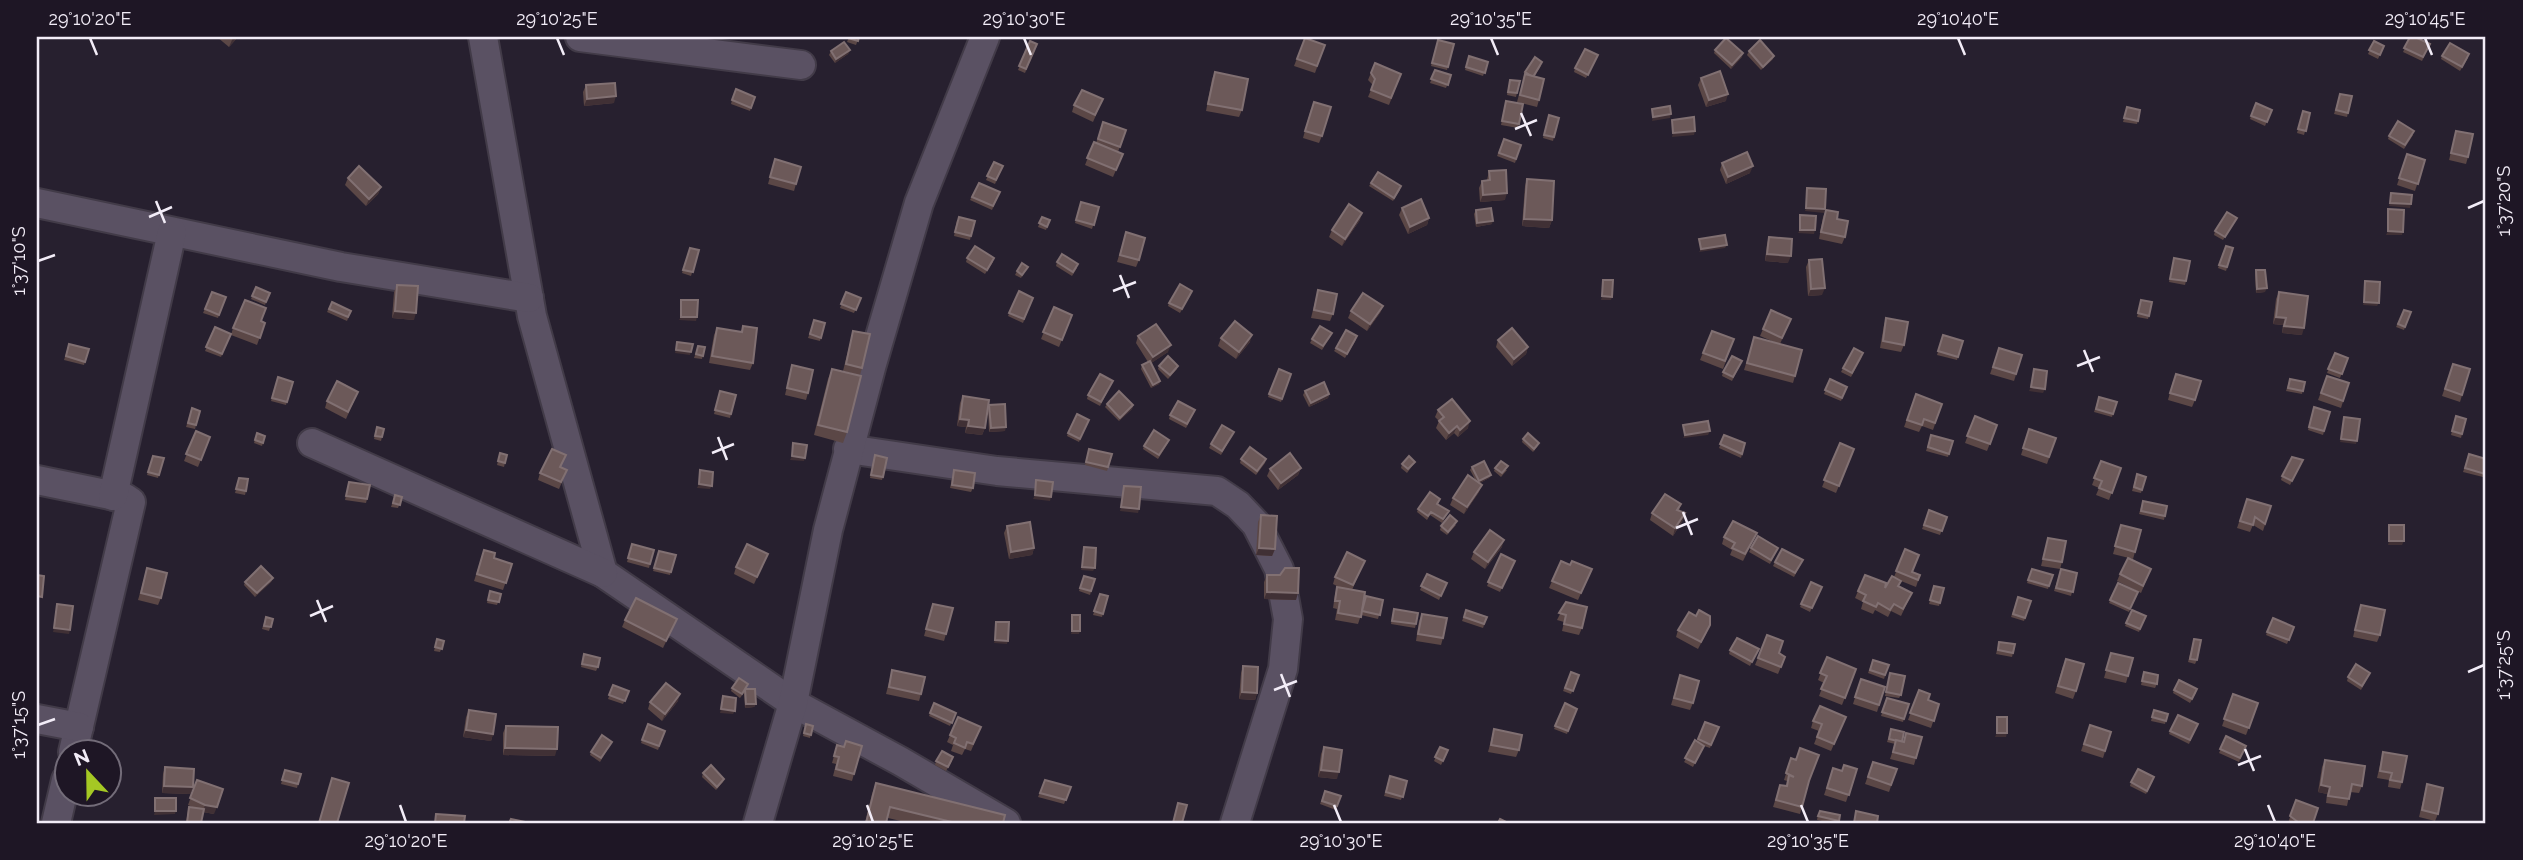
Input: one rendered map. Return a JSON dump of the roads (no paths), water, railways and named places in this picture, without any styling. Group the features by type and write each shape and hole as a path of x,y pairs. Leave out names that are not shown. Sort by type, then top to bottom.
{"street":[{"path":"483,37 529,298 603,573"},
{"path":"580,37 801,65"},
{"path":"758,823 793,703 828,530 848,449 919,203 985,37"},
{"path":"37,203 341,267 529,298"},
{"path":"113,496 172,232"},
{"path":"312,443 603,573 793,703 1006,823"},
{"path":"848,449 997,471 1217,491 1238,505 1256,524 1279,569 1288,619 1283,670 1235,823"},
{"path":"37,480 124,498 131,502 76,738"},
{"path":"37,719 74,738"}]}
